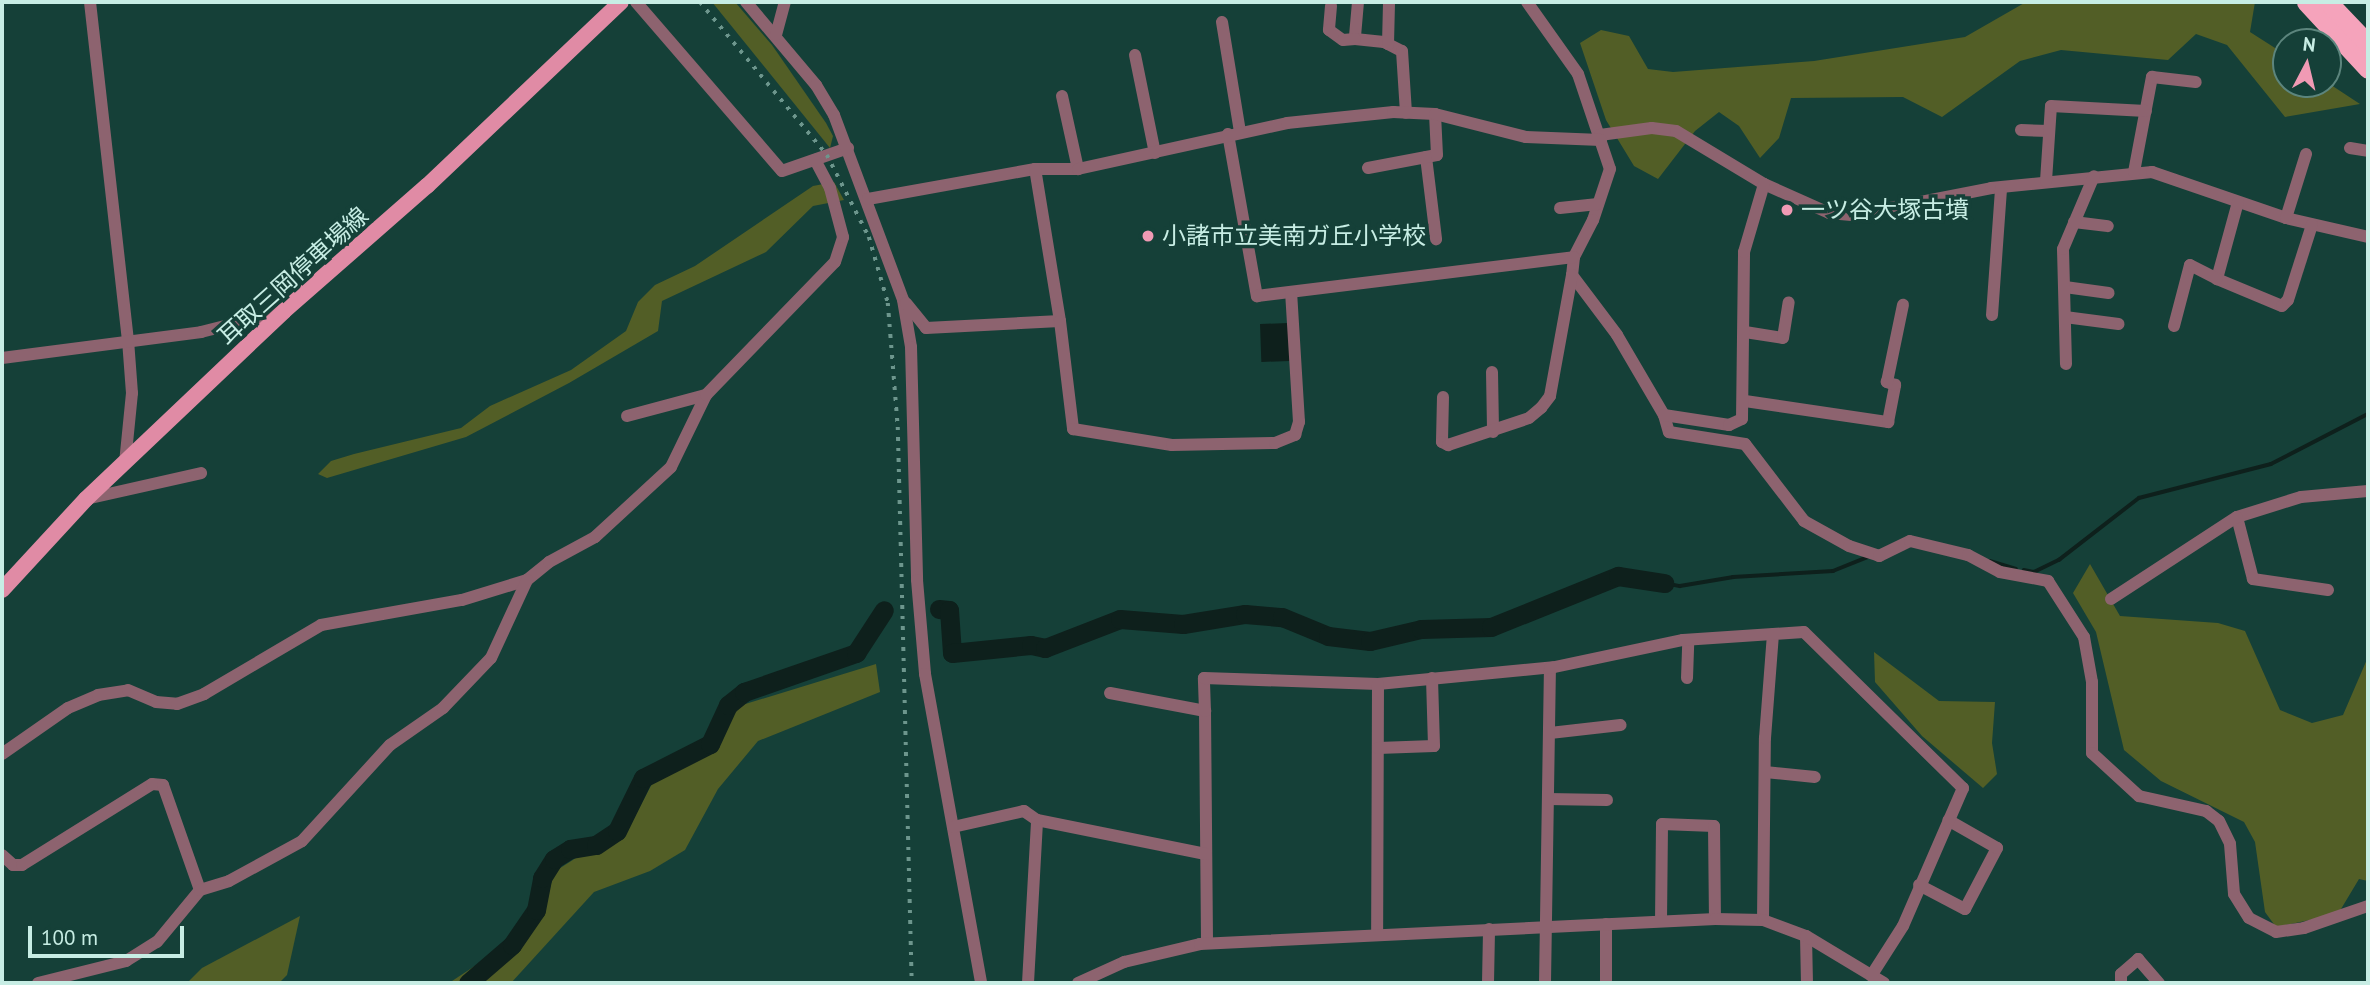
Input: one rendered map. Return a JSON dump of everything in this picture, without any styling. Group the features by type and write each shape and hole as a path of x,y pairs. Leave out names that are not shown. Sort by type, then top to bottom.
{"highway":[{"path":"2306,2 2368,69"},
{"path":"2328,2 2368,44"}],"main road":[{"name":"耳取三岡停車場線","path":"2,590 86,499 284,311 427,186 621,2"}],"street":[{"path":"90,2 128,340 132,393 125,463"},
{"path":"636,2 782,171 848,148"},
{"path":"746,2 816,86 848,148 903,300 911,347 917,580 925,674 981,983"},
{"path":"776,35 785,2"},
{"path":"1355,40 1358,2"},
{"path":"1388,44 1390,2"},
{"path":"1443,397 1441,442 1459,445 1529,418 1550,396 1574,257 1598,204 1610,169 1578,74 1527,2"},
{"path":"1331,6 1329,30 1343,40 1388,44 1402,51 1406,113"},
{"path":"1222,22 1234,133 1257,296 1574,257"},
{"path":"1135,55 1154,153"},
{"path":"2134,172 2152,77 2196,82"},
{"path":"1062,96 1077,169"},
{"path":"2046,181 2051,106 2146,111"},
{"path":"868,200 1035,169 1077,169 1287,122 1406,113 1435,114 1526,137 1601,138 1653,128 1676,131 1764,184 1829,213 1854,215 2001,187 2134,172 2169,174 2286,218 2368,237"},
{"path":"1368,167 1437,155 1435,114"},
{"path":"2021,130 2049,131"},
{"path":"2350,148 2368,151"},
{"path":"2286,218 2305,154"},
{"path":"1426,157 1436,239"},
{"path":"2,754 68,708 98,695 128,690 156,702 177,704 204,694 321,625 462,600 527,580 549,562 595,537 670,467 706,395 835,262 843,237 830,188 815,160"},
{"path":"1035,169 1060,321 1073,429 1172,445 1275,443 1295,435 1299,422 1291,292"},
{"path":"2066,364 2063,249 2094,176"},
{"path":"1664,415 1728,425 1742,419 1745,401 1744,252 1764,184"},
{"path":"1993,315 2001,187"},
{"path":"2217,279 2238,202"},
{"path":"1560,208 1598,204"},
{"path":"2074,222 2109,226"},
{"path":"2174,326 2190,265 2282,306 2288,300 2312,225"},
{"path":"1572,275 1618,335 1664,415 1669,432 1676,436 1745,444 1804,520 1849,546 1879,556 1910,541 1968,555 2000,572 2048,581 2084,637 2092,682 2092,753 2138,796 2206,811 2219,821 2230,844 2234,894 2249,918 2276,932 2304,928 2368,906"},
{"path":"2065,287 2109,293"},
{"path":"903,300 926,328 1060,321"},
{"path":"1745,332 1783,338 1789,302"},
{"path":"1745,401 1888,422 1895,386 1887,382 1903,305"},
{"path":"2,358 201,332 284,311"},
{"path":"2065,317 2119,324"},
{"path":"1492,372 1493,432"},
{"path":"627,416 706,395"},
{"path":"86,499 201,473"},
{"path":"2111,599 2237,517 2301,497 2368,491"},
{"path":"2237,517 2253,579 2329,590"},
{"path":"38,983 126,961 157,942 200,890 229,881 302,841 390,745 443,708 491,658 527,580"},
{"path":"1207,943 1204,678 1378,684 1553,667 1688,640 1804,632 1963,788 1903,926 1871,976"},
{"path":"1762,920 1765,772 1773,634"},
{"path":"1687,678 1688,640"},
{"path":"1545,983 1553,667"},
{"path":"1378,748 1434,746 1432,678"},
{"path":"1377,933 1378,684"},
{"path":"1110,693 1205,711"},
{"path":"1550,733 1621,725"},
{"path":"1765,772 1815,777"},
{"path":"2,855 13,865 22,866 152,784 163,785 200,890"},
{"path":"1548,799 1607,800"},
{"path":"953,827 1024,811 1037,820 1206,854"},
{"path":"1027,983 1037,820"},
{"path":"1919,885 1965,909 1997,848 1948,820"},
{"path":"1661,921 1662,824 1714,826 1714,919"},
{"path":"1078,983 1124,962 1207,943 1545,924 1714,919 1762,920 1806,936 1884,983"},
{"path":"1606,924 1606,983"},
{"path":"1488,983 1489,929"},
{"path":"1806,936 1807,983"},
{"path":"2121,983 2122,974 2138,959 2159,983"}],"green space":[{"path":"712,2 735,2 772,45 826,123 833,136 830,148"},
{"path":"2026,2 2255,2 2250,32 2272,46 2272,98 2342,98 2342,92 2360,104 2285,117 2227,45 2196,34 2168,60 2061,50 2020,61 1942,117 1903,97 1791,98 1779,138 1760,158 1739,126 1719,112 1695,131 1658,179 1634,166 1606,120 1580,43 1601,30 1629,36 1648,69 1673,72 1814,61 1965,37"},
{"path":"834,182 844,200 813,206 766,252 662,301 658,331 569,383 466,437 327,478 318,474 331,461 461,428 490,406 571,370 626,331 638,302 655,285 695,266 813,186"},
{"path":"2090,564 2120,616 2218,623 2245,631 2280,710 2312,723 2343,715 2368,657 2368,881 2359,879 2338,914 2276,927 2265,912 2255,842 2244,822 2161,781 2124,750 2096,632 2073,593"},
{"path":"1874,652 1939,701 1995,702 1992,743 1997,774 1983,788 1922,736 1875,682"},
{"path":"876,664 880,692 758,741 718,789 685,850 650,871 594,892 511,983 449,983 531,929 543,916 554,872 632,822 656,776 695,751 742,705"},
{"path":"300,916 287,975 279,983 187,983 202,968"}],"water":[{"path":"1288,323 1289,361 1261,362 1260,324"}],"waterway":[{"path":"2024,570 2034,572 2059,560 2139,498 2271,464 2368,414"},
{"path":"1664,583 1680,586 1733,577 1833,571 1870,556"},
{"path":"1990,561 2016,569"},
{"path":"939,609 949,610 952,653 1031,645 1045,648 1120,619 1183,624 1245,614 1282,617 1328,636 1370,641 1421,629 1491,627 1618,576 1664,583"},
{"path":"468,983 512,945 536,910 542,878 554,859 570,849 596,845 617,831 643,778 710,744 728,705 744,692 856,653 884,610"}],"railway":[{"path":"700,2 827,155 869,237 888,303 898,427 912,983"}],"place":[{"name":"一ツ谷大塚古墳","path":"1787,210"},
{"name":"小諸市立美南ガ丘小学校","path":"1148,236"}]}
